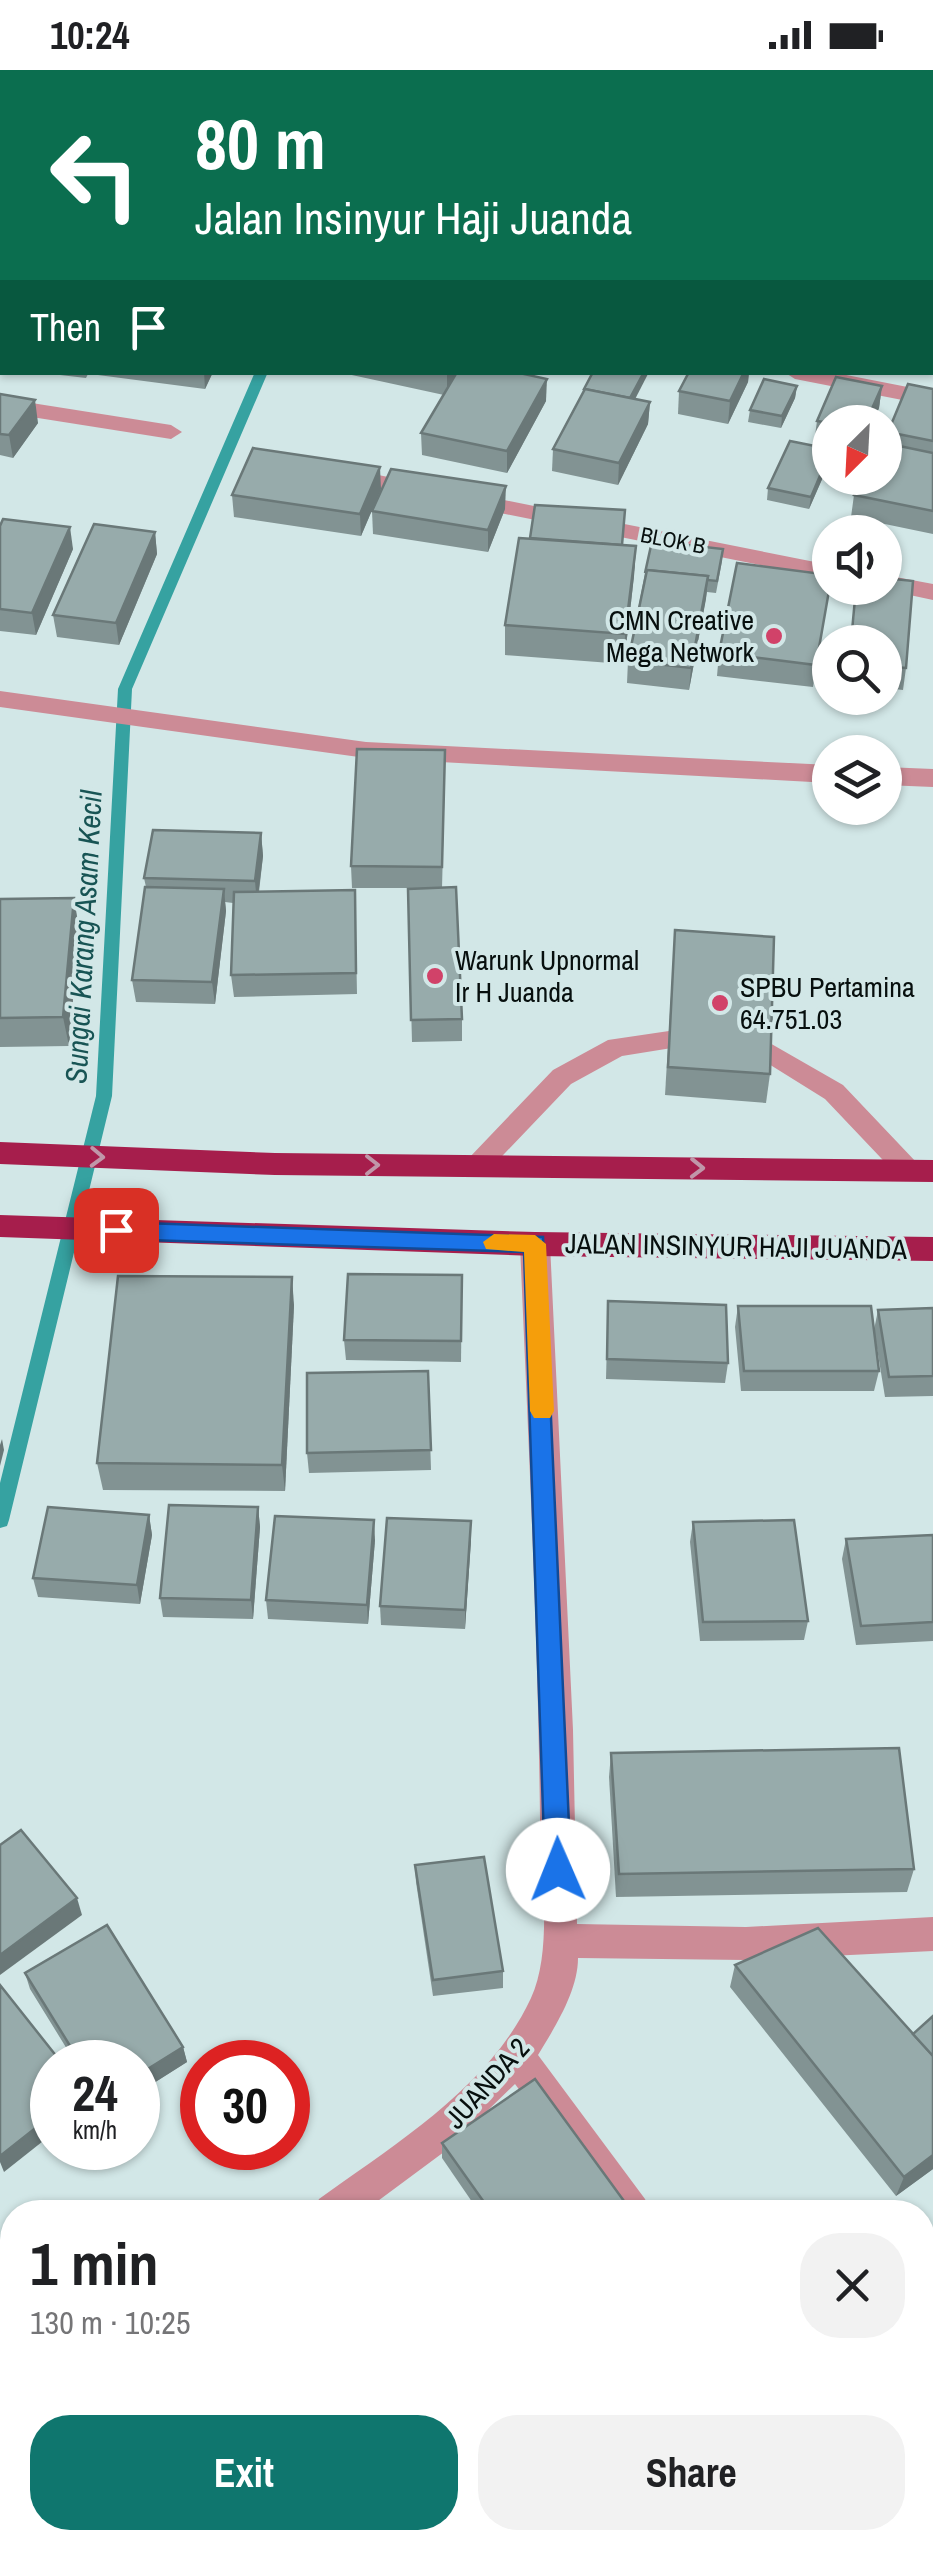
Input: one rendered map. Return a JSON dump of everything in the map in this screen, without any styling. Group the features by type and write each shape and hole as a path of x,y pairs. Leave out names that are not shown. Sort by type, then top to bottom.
{"highway":[{"path":"0,1153 275,1164 920,1170"},
{"name":"JALAN INSINYUR HAJI JUANDA","path":"0,1226 535,1244 933,1249"}],"street":[{"path":"810,375 933,399"},
{"path":"0,405 171,432"},
{"name":"BLOK B","path":"318,470 812,568"},
{"path":"902,586 933,592"},
{"path":"0,699 96,716 366,750 812,773"},
{"path":"902,777 933,778"},
{"name":"JUANDA 2","path":"349,2200 434,2141 516,2055 534,2031 560,1970 556,1730 535,1244"},
{"path":"560,1940 652,1946 806,1944 933,1934"},
{"path":"516,2055 623,2200"}],"lane":[{"path":"477,1166 562,1077 618,1048 668,1040"},
{"path":"768,1051 834,1092 920,1170"}],"building":[{"path":"455,375 529,375 547,379 507,451 421,433"},
{"path":"591,375 642,375 630,398 584,389"},
{"path":"687,375 743,375 730,401 679,391"},
{"path":"836,377 882,386 874,405 824,405"},
{"path":"764,379 797,386 782,416 750,410"},
{"path":"908,384 933,389 933,441 902,435 899,405"},
{"path":"585,389 650,402 619,463 553,449"},
{"path":"0,394 35,400 9,435 0,434"},
{"path":"790,441 812,445 811,497 768,488"},
{"path":"902,447 933,453 933,511 854,495 902,495"},
{"path":"253,448 380,467 360,514 232,495"},
{"path":"391,469 506,486 488,530 372,511"},
{"path":"535,505 625,510 622,545 530,538"},
{"path":"3,519 70,527 32,613 0,609"},
{"path":"94,524 155,532 116,623 53,615"},
{"path":"519,538 636,546 625,634 505,625"},
{"path":"652,541 723,549 717,581 707,580 708,576 647,570 645,573"},
{"name":"CMN Creative Mega Network","path":"737,563 812,573 812,605 826,605 823,625 812,625 812,665 719,653"},
{"path":"647,570 708,576 691,668 628,661"},
{"path":"902,580 913,581 906,668 902,668 902,625 853,625 854,605 902,605"},
{"path":"357,749 445,750 442,867 351,866"},
{"path":"153,830 261,833 255,881 144,878"},
{"path":"145,887 224,889 212,982 132,980"},
{"name":"Warunk Upnormal Ir H Juanda","path":"456,887 462,1019 411,1020 408,889"},
{"path":"355,890 356,973 231,975 234,892"},
{"path":"74,898 63,1017 0,1018 0,899"},
{"name":"SPBU Pertamina 64.751.03","path":"675,930 774,937 770,1074 668,1067"},
{"path":"348,1274 462,1275 461,1341 344,1340"},
{"path":"118,1276 292,1277 282,1465 97,1463"},
{"path":"608,1301 726,1305 728,1363 607,1359"},
{"path":"738,1306 871,1306 879,1371 744,1371"},
{"path":"933,1308 933,1376 889,1377 878,1310"},
{"path":"428,1371 431,1450 307,1453 307,1373"},
{"path":"169,1505 258,1507 251,1600 160,1598"},
{"path":"48,1507 149,1515 137,1585 33,1578"},
{"path":"275,1516 374,1520 367,1605 266,1600"},
{"path":"387,1518 471,1521 465,1610 380,1606"},
{"path":"794,1520 808,1621 703,1622 693,1522"},
{"path":"933,1535 933,1622 861,1626 846,1539"},
{"path":"899,1748 914,1869 619,1874 611,1753"},
{"path":"21,1830 77,1898 0,1955 0,1845"},
{"path":"484,1857 503,1971 433,1980 415,1865"},
{"path":"107,1925 180,2042 180,2049 160,2061 160,2040 66,2040 25,1973"},
{"path":"818,1928 933,2056 933,2155 904,2177 735,1965"},
{"path":"0,1985 44,2040 30,2040 30,2132 0,2156"},
{"path":"933,2016 933,2056 913,2034"},
{"path":"535,2079 623,2200 482,2200 442,2143"}],"waterway":[{"name":"Sungai Karang Asam Kecil","path":"0,1520 104,1096 125,689 261,375"}],"slow traffic":[{"path":"494,1242 535,1244 542,1411"}],"place":[{"name":"CMN Creative Mega Network","path":"774,636"},
{"name":"Warunk Upnormal Ir H Juanda","path":"435,976"},
{"name":"SPBU Pertamina 64.751.03","path":"720,1003"}],"route":[{"path":"116,1230 535,1244 556,1730 558,1870"}]}
